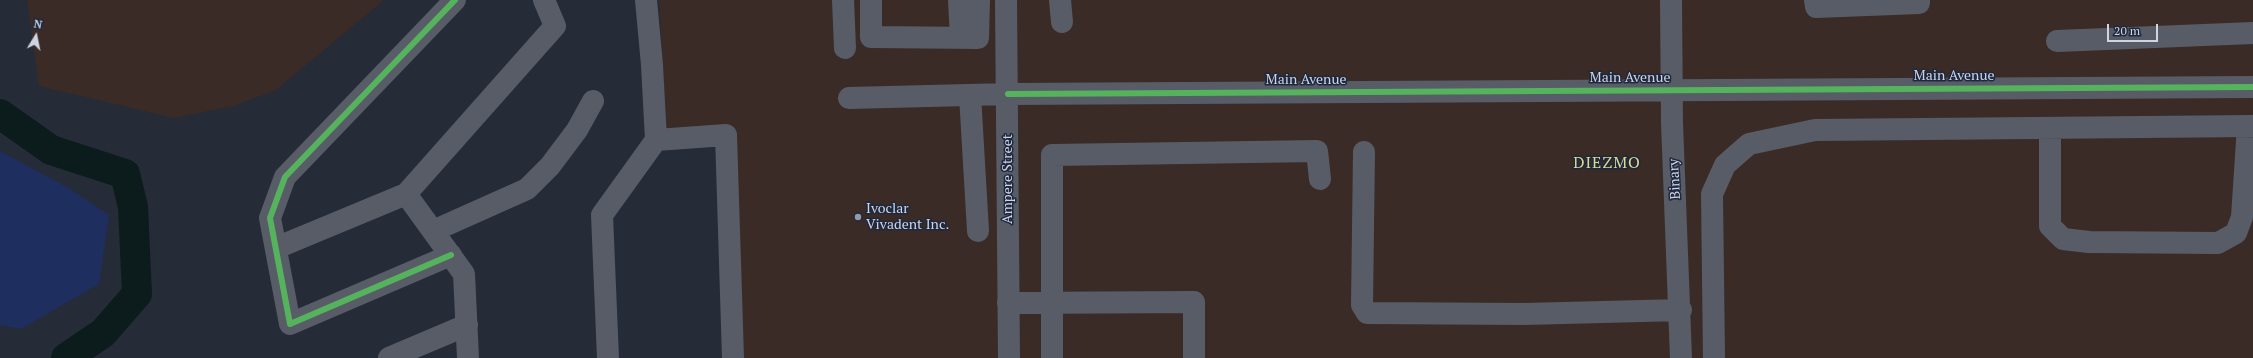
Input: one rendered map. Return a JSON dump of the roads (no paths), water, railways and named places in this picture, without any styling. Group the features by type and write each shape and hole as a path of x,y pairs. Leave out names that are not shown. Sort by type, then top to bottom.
{"street":[{"path":"451,255 290,324 270,218 285,177 454,0"},
{"path":"276,248 406,194 555,26 544,0"},
{"path":"608,358 602,215 656,140 652,65 646,0"},
{"path":"843,0 844,48"},
{"path":"871,0 871,37 961,38 978,38 979,0"},
{"path":"959,0 961,38"},
{"name":"Ampere Street","path":"1006,0 1008,94 1009,358"},
{"path":"1060,0 1062,22"},
{"name":"Binary","path":"1671,0 1671,90 1681,310 1681,358"},
{"path":"1815,0 1816,7 1919,3 1919,0"},
{"path":"2057,41 2253,33"},
{"name":"Main Avenue","path":"849,98 1008,94 2253,87"},
{"path":"970,95 978,231"},
{"path":"433,231 527,189 550,166 578,130 593,101"},
{"path":"1714,358 1712,194 1725,164 1749,144 1815,130 2250,126 2242,218 2236,233 2218,243 2089,242 2063,239 2050,226 2050,128"},
{"path":"656,140 726,135 733,358"},
{"path":"1052,358 1052,155 1317,151 1320,179"},
{"path":"1364,152 1362,305 1367,313 1524,314 1681,310"},
{"path":"406,194 464,274 468,358"},
{"path":"1008,303 1194,302 1194,358"},
{"path":"389,358 467,326"}],"waterway":[{"path":"0,114 51,150 125,174 133,207 137,294 103,333 66,358"}],"place":[{"name":"Ivoclar Vivadent Inc.","path":"858,217"}],"district":[{"name":"DIEZMO","path":"1607,163"}]}
